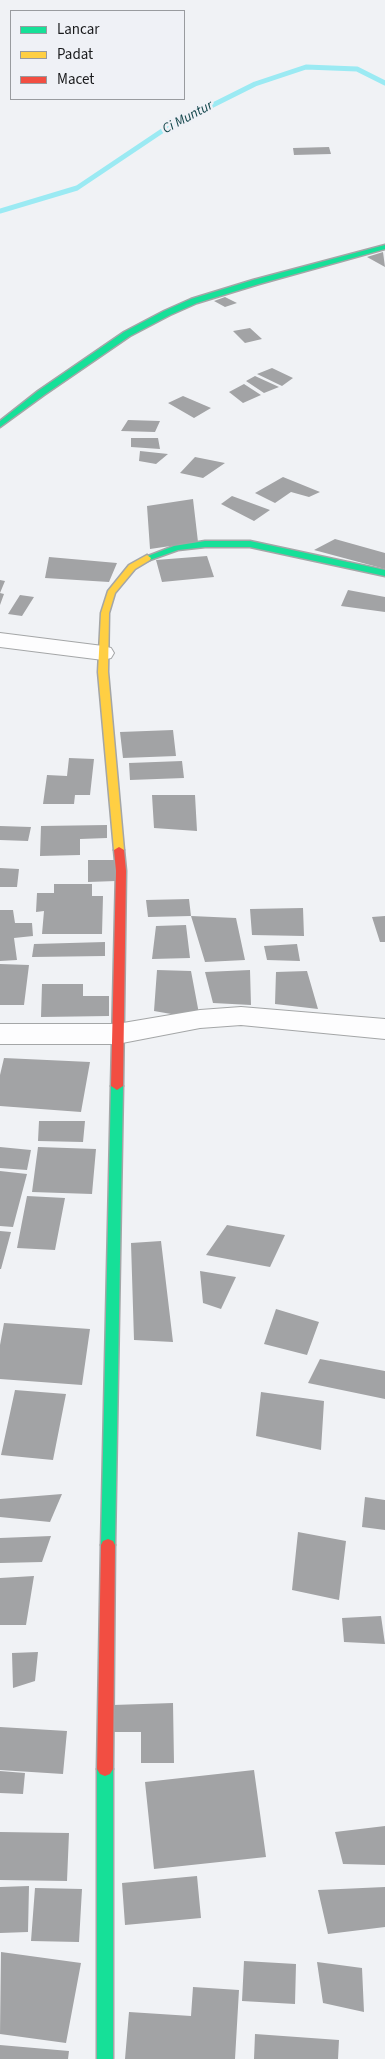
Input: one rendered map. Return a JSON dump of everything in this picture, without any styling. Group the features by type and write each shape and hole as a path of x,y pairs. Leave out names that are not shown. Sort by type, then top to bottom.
{"street":[{"path":"0,425 41,393 127,334 167,313 194,301 256,282 385,247"},
{"path":"105,2059 105,1721 121,850 103,653 106,613 111,593 120,579 132,567 147,558 176,548 218,543 250,544 385,573"},
{"path":"0,640 103,653"},
{"path":"0,1034 118,1034 200,1019 241,1016 385,1029"}],"building":[{"path":"329,147 331,154 294,155 293,148"},
{"path":"383,252 385,267 367,257"},
{"path":"225,297 237,303 225,307 214,301"},
{"path":"250,328 262,339 245,343 233,331"},
{"path":"272,368 293,378 282,386 257,374"},
{"path":"255,376 279,387 264,393 246,381"},
{"path":"244,384 261,395 243,403 229,392"},
{"path":"183,396 211,408 194,418 168,403"},
{"path":"128,420 160,421 155,432 121,431"},
{"path":"131,438 158,438 160,449 131,447"},
{"path":"140,451 168,454 156,464 139,461"},
{"path":"195,457 225,463 203,478 180,473"},
{"path":"283,477 320,492 309,497 291,492 275,503 255,493"},
{"path":"232,496 270,510 254,521 221,504"},
{"path":"193,499 198,542 150,549 147,506"},
{"path":"335,539 385,553 385,569 314,550"},
{"path":"207,556 214,577 162,582 156,560"},
{"path":"49,557 117,563 109,582 45,578"},
{"path":"0,580 5,581 0,593"},
{"path":"348,590 385,597 385,612 341,606"},
{"path":"0,593 4,594 0,605"},
{"path":"20,595 34,597 22,616 8,614"},
{"path":"173,730 176,756 123,758 120,732"},
{"path":"69,758 94,759 90,795 75,795 74,804 43,804 47,775 67,776"},
{"path":"182,761 184,778 130,780 129,763"},
{"path":"152,795 195,795 197,831 154,828"},
{"path":"107,825 107,838 80,839 80,855 40,856 41,826"},
{"path":"0,826 31,827 28,841 0,840"},
{"path":"88,860 116,860 116,881 88,882"},
{"path":"0,868 19,869 17,887 0,887"},
{"path":"54,884 92,884 92,896 103,896 102,934 42,934 44,911 36,912 37,893 54,893"},
{"path":"189,899 191,916 148,917 146,900"},
{"path":"303,908 304,936 252,935 250,909"},
{"path":"0,910 13,910 15,923 32,923 33,936 14,938 17,960 0,961"},
{"path":"191,916 236,918 245,960 205,962"},
{"path":"385,916 385,942 380,942 372,917"},
{"path":"186,925 190,958 152,959 156,926"},
{"path":"105,942 105,956 32,957 34,944"},
{"path":"297,944 300,961 267,960 264,946"},
{"path":"0,964 29,965 24,1005 0,1005"},
{"path":"157,970 191,971 200,1019 154,1011"},
{"path":"250,970 251,1005 213,1003 205,972"},
{"path":"307,971 318,1009 275,1004 276,972"},
{"path":"42,984 83,984 83,996 109,996 109,1016 41,1017"},
{"path":"4,1058 90,1062 81,1112 0,1106 0,1075"},
{"path":"39,1121 85,1121 83,1142 38,1141"},
{"path":"0,1147 31,1150 27,1170 0,1168"},
{"path":"38,1147 96,1149 92,1194 32,1192"},
{"path":"0,1171 27,1174 13,1227 0,1226"},
{"path":"27,1196 65,1198 55,1250 17,1248"},
{"path":"227,1225 285,1235 270,1267 206,1255"},
{"path":"0,1231 11,1232 1,1269 0,1269"},
{"path":"161,1241 173,1342 134,1340 131,1243"},
{"path":"200,1271 236,1277 221,1309 203,1303"},
{"path":"276,1309 319,1322 307,1355 264,1344"},
{"path":"4,1323 90,1329 82,1385 0,1379 0,1345"},
{"path":"320,1359 385,1371 385,1399 308,1383"},
{"path":"15,1390 66,1394 53,1460 1,1455"},
{"path":"261,1392 324,1401 321,1450 256,1436"},
{"path":"62,1494 50,1522 0,1517 0,1499"},
{"path":"365,1497 385,1500 385,1530 362,1527"},
{"path":"298,1532 346,1541 339,1600 292,1590"},
{"path":"51,1536 42,1562 0,1563 0,1538"},
{"path":"34,1576 26,1625 0,1625 0,1578"},
{"path":"381,1616 385,1644 344,1642 342,1618"},
{"path":"38,1652 35,1681 13,1688 12,1653"},
{"path":"173,1703 174,1763 141,1763 141,1732 113,1732 113,1705"},
{"path":"0,1727 67,1731 63,1774 0,1770"},
{"path":"254,1770 266,1857 154,1869 145,1782"},
{"path":"0,1771 25,1773 23,1794 0,1793"},
{"path":"385,1826 385,1865 343,1864 335,1832"},
{"path":"0,1832 69,1833 67,1881 0,1880"},
{"path":"197,1876 201,1918 125,1925 122,1883"},
{"path":"29,1886 28,1932 0,1933 0,1887"},
{"path":"385,1887 385,1927 328,1934 318,1890"},
{"path":"35,1888 82,1889 79,1942 31,1941"},
{"path":"1,1952 81,1963 66,2043 0,2034"},
{"path":"244,1961 296,1964 295,2004 242,2001"},
{"path":"317,1962 362,1968 364,2012 323,2003"},
{"path":"193,1987 239,1990 235,2059 125,2059 129,2012 191,2016"},
{"path":"255,2034 339,2040 338,2059 254,2059"},
{"path":"0,2045 69,2051 68,2059 0,2059"}],"waterway":[{"name":"Ci Muntur","path":"0,211 77,188 165,129 255,84 306,67 357,69 385,83"}],"traffic: fast":[{"path":"0,425 41,393 127,334 167,313 194,301 256,282 385,247"},
{"path":"147,558 177,548 205,544 250,544 385,573"},
{"path":"108,1545 117,1086"},
{"path":"105,1769 105,2059"}],"traffic: slow":[{"path":"119,850 103,672 105,613 111,593 132,567 147,558"}],"traffic: jam":[{"path":"117,1086 121,871 119,850"},
{"path":"105,1769 108,1545"}]}
